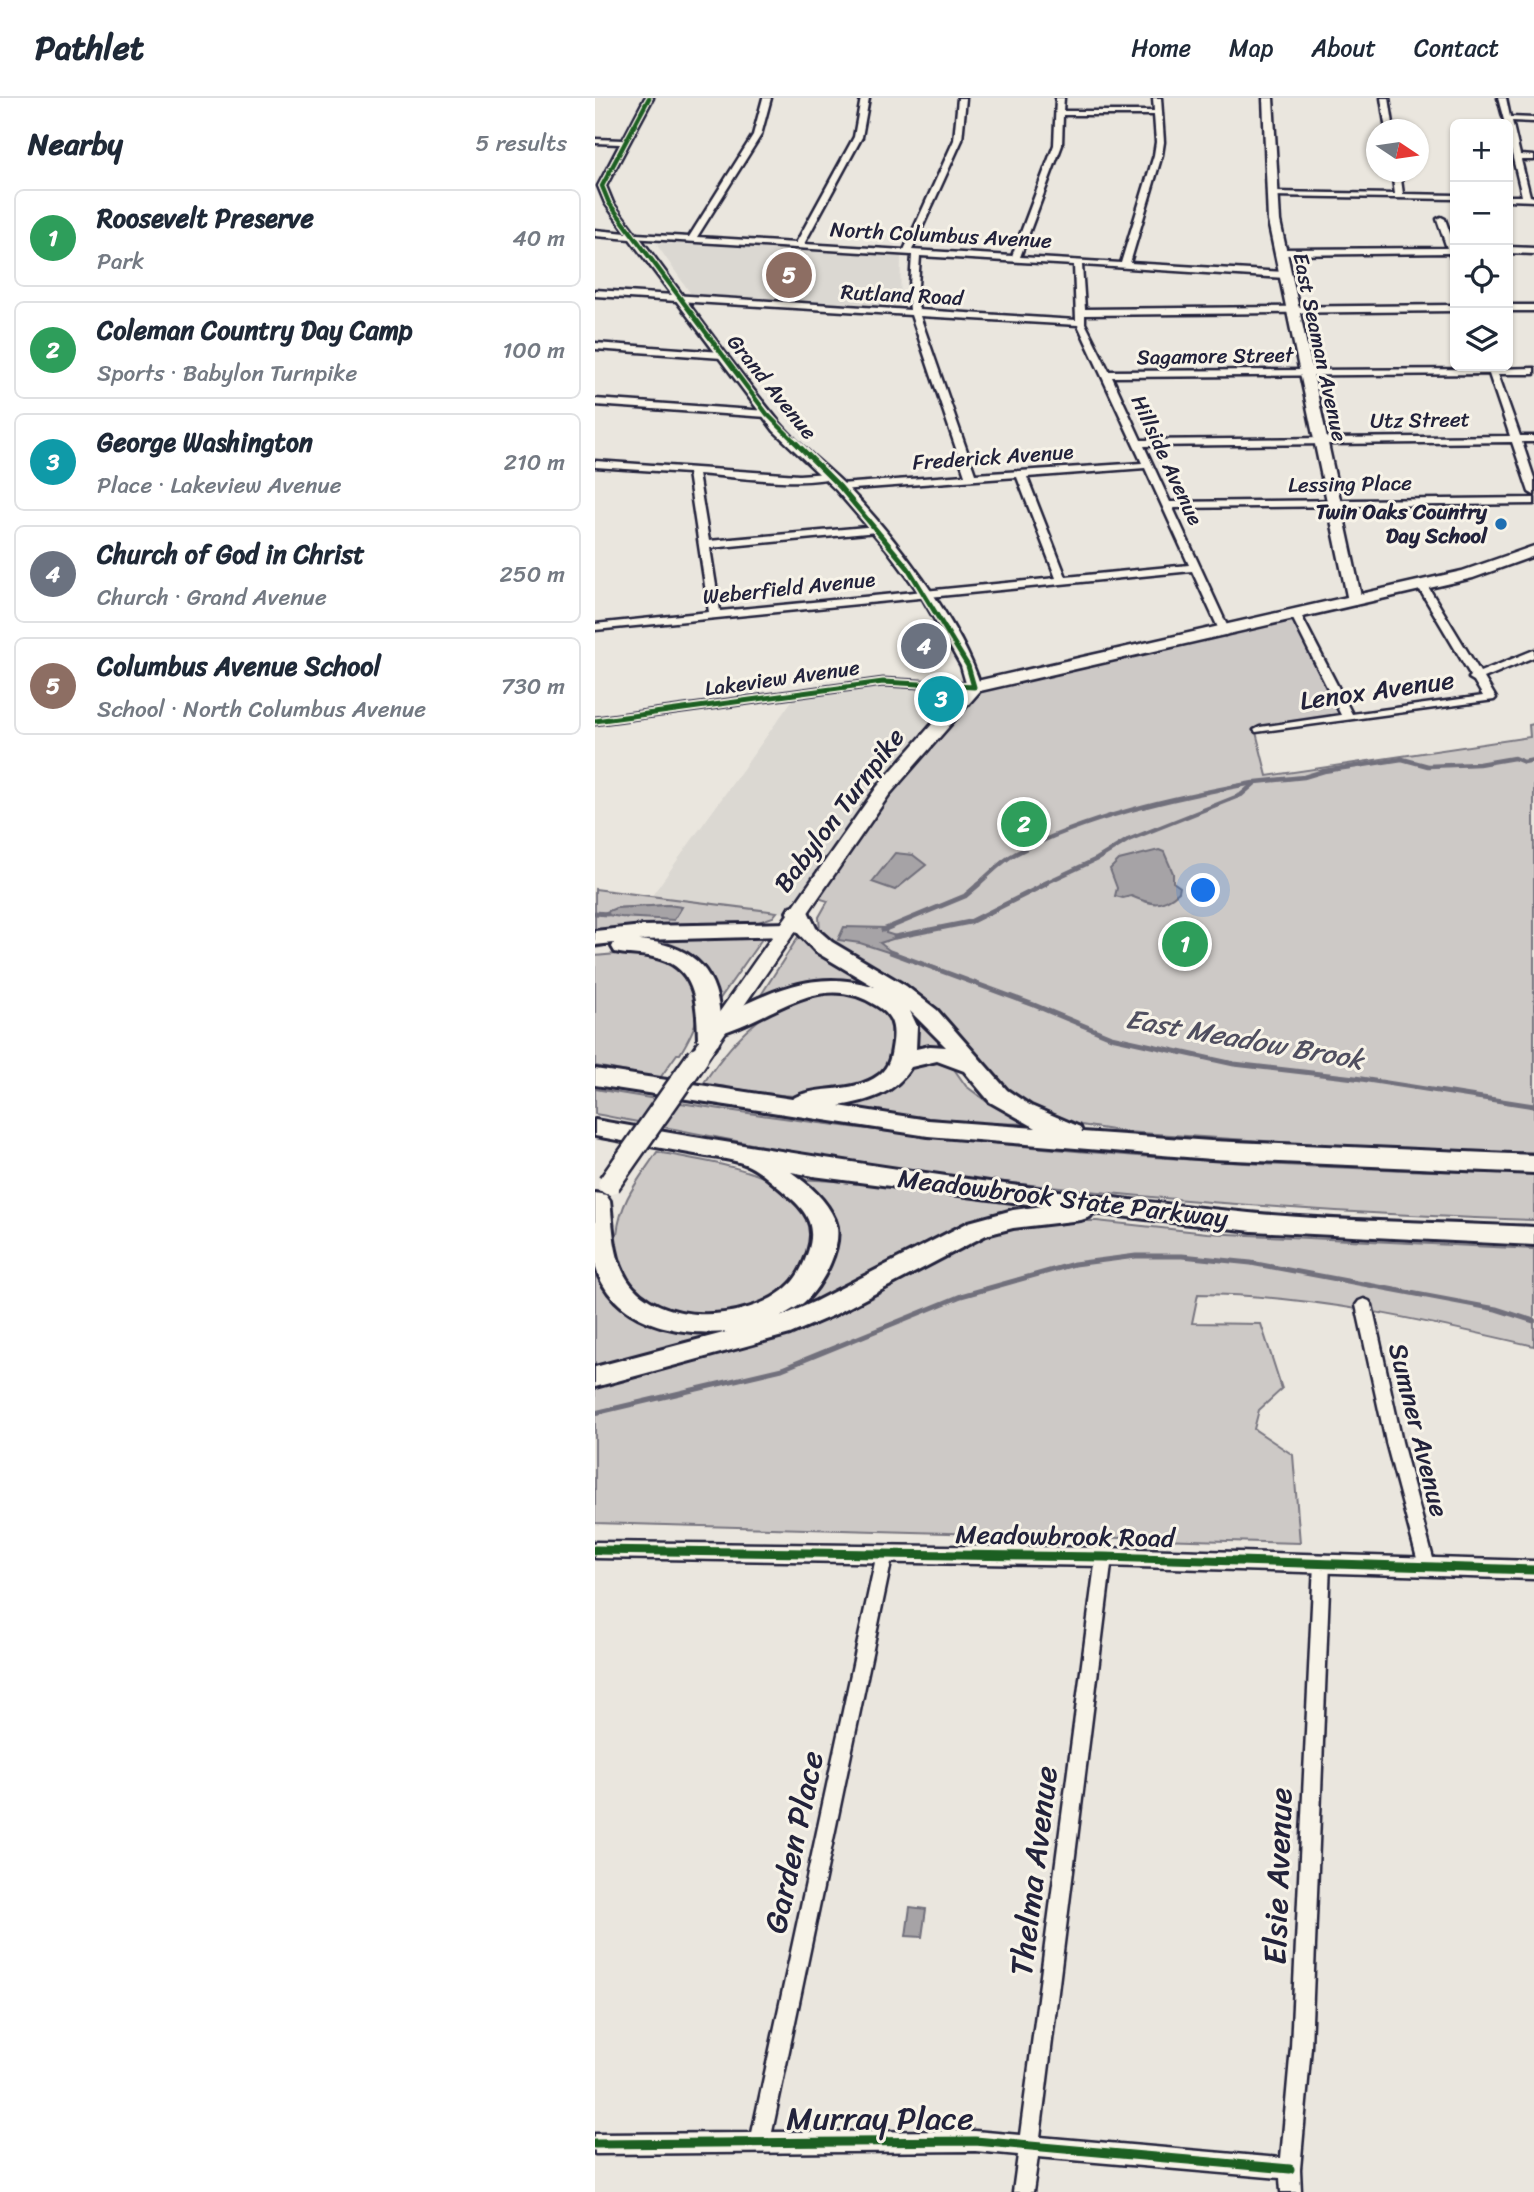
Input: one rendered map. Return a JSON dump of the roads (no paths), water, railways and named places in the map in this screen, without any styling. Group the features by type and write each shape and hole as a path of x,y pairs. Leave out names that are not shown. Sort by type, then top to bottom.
{"highway":[{"path":"595,938 792,921 804,928 822,946 908,996 929,1013 951,1038 969,1065 1007,1103 1084,1140"},
{"path":"595,951 628,947 654,949 681,959 696,972 703,983 710,1040 794,992 834,986 863,991 884,1000 896,1011 905,1025 904,1061"},
{"path":"776,1106 852,1096 888,1080 904,1061 933,1052 969,1065"},
{"name":"Meadowbrook State Parkway","path":"595,1077 928,1128 1211,1150 1534,1164"},
{"name":"Meadowbrook State Parkway","path":"595,1128 751,1157 1108,1206 1252,1222 1534,1236"},
{"path":"600,1196 607,1264 618,1287 629,1299 648,1312 679,1323 704,1325 734,1322 782,1303 807,1283 822,1257 825,1232 823,1220 808,1199 751,1157"},
{"path":"595,1377 781,1327 825,1308 978,1228 1108,1206"}],"main road":[{"name":"East Seaman Avenue","path":"1268,98 1274,221 1355,601"},
{"path":"974,687 1422,586 1492,568 1534,551"},
{"name":"Babylon Turnpike","path":"600,1196 883,791 945,716 974,687"}],"street":[{"name":"Grand Avenue","path":"649,98 599,186 633,236 767,415 840,487 903,560 968,666 974,687"},
{"path":"692,239 757,135 768,98"},
{"path":"799,246 858,136 865,98"},
{"path":"962,98 958,140 911,252 915,313 971,478"},
{"path":"1016,258 1058,145 1060,98"},
{"path":"1125,265 1158,156 1157,98"},
{"path":"1385,98 1388,119"},
{"path":"1502,98 1507,119"},
{"path":"1059,113 1159,113"},
{"path":"1513,119 1534,120"},
{"path":"595,141 626,142"},
{"path":"1513,142 1530,199"},
{"path":"1517,157 1534,158"},
{"path":"1397,182 1399,196"},
{"path":"1272,194 1450,197"},
{"path":"1441,219 1451,245"},
{"name":"North Columbus Avenue","path":"595,233 1285,275"},
{"path":"1513,250 1534,251"},
{"path":"1281,252 1450,254"},
{"name":"Hillside Avenue","path":"1078,262 1081,323 1225,632"},
{"name":"Rutland Road","path":"595,293 1081,323"},
{"path":"1079,312 1450,308"},
{"path":"1513,308 1534,308"},
{"path":"595,346 722,355"},
{"name":"Sagamore Street","path":"1107,374 1450,369"},
{"name":"Sagamore Street","path":"1513,370 1534,371"},
{"path":"1493,371 1534,492"},
{"path":"595,402 767,415"},
{"name":"Utz Street","path":"1138,443 1534,439"},
{"path":"595,464 799,478 828,476"},
{"name":"Frederick Avenue","path":"840,487 1149,465"},
{"path":"694,471 715,615"},
{"path":"1021,474 1062,581"},
{"name":"Lessing Place","path":"1167,505 1534,501"},
{"path":"704,545 877,529"},
{"name":"Weberfield Avenue","path":"595,627 1196,567"},
{"path":"1422,586 1475,678 1534,653"},
{"path":"1296,615 1348,717"},
{"name":"Lenox Avenue","path":"1260,730 1490,698 1475,678"},
{"name":"Lakeview Avenue","path":"595,721 883,682 974,687"},
{"name":"Sumner Avenue","path":"1364,1304 1394,1443 1427,1566"},
{"name":"Meadowbrook Road","path":"595,1551 1104,1557 1534,1570"},
{"name":"Garden Place","path":"760,2143 885,1553"},
{"name":"Thelma Avenue","path":"1023,2192 1104,1557"},
{"name":"Elsie Avenue","path":"1291,2192 1290,2169 1301,2047 1322,1563"},
{"name":"Murray Place","path":"595,2144 975,2141 1290,2169"}],"waterway":[{"path":"1041,885 1097,859 1128,840 1241,795 1256,782 1304,777 1324,771 1402,759 1428,766 1479,764 1514,758 1524,762 1534,760"},
{"path":"977,885 1010,857 1071,829 1162,802 1253,783"},
{"path":"883,930 965,896 979,884"},
{"path":"895,937 970,922 1046,884"},
{"name":"East Meadow Brook","path":"595,913 607,914"},
{"name":"East Meadow Brook","path":"890,952 1034,1005 1111,1037 1234,1064 1355,1078 1534,1106"},
{"path":"595,1413 782,1369 961,1296 1074,1264 1136,1256 1182,1256 1251,1263 1496,1309 1534,1321"}],"place":[{"name":"Columbus Avenue School","path":"789,275"},
{"name":"Twin Oaks Country Day School","path":"1501,524"},
{"name":"Church of God in Christ","path":"924,646"},
{"name":"George Washington","path":"941,699"},
{"name":"Coleman Country Day Camp","path":"1024,824"},
{"name":"Roosevelt Preserve","path":"1185,944"}]}
